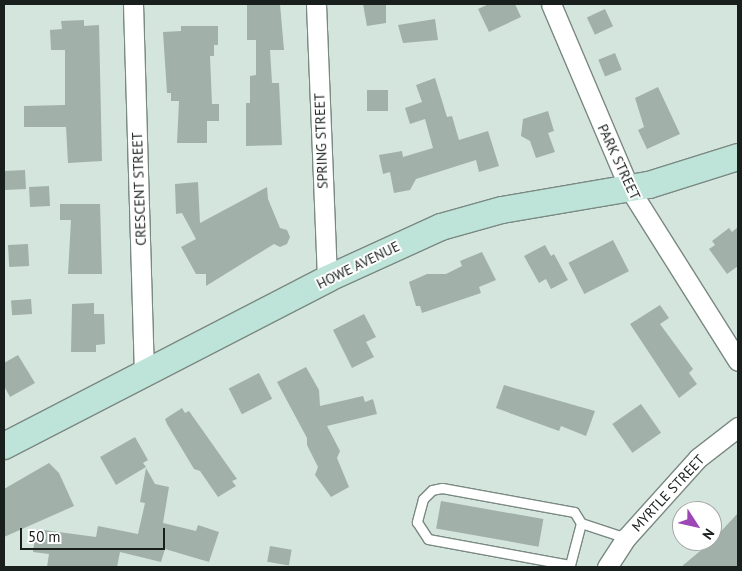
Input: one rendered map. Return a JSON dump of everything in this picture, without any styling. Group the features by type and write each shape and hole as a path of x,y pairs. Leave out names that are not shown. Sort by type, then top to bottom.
{"main road":[{"name":"HOWE AVENUE","path":"4,446 327,279 441,227 502,210 628,188 684,176 738,157"}],"street":[{"name":"CRESCENT STREET","path":"133,4 144,375"},
{"name":"SPRING STREET","path":"316,4 327,279"},
{"name":"PARK STREET","path":"551,4 628,188 738,361"},
{"name":"MYRTLE STREET","path":"606,567 626,538 698,458 738,427"}],"lane":[{"path":"581,523 570,565 428,539 417,522 423,499 432,490 442,488 574,512 581,523 626,538"}],"building":[{"path":"247,4 280,4 284,50 270,50 272,83 279,83 282,145 246,146 246,103 250,103 250,76 256,75 256,40 247,40"},
{"path":"363,4 386,4 386,23 367,26"},
{"path":"489,4 515,4 521,17 489,32 478,9"},
{"path":"605,9 613,26 595,35 587,17"},
{"path":"435,19 438,40 403,43 398,25"},
{"path":"84,20 84,26 99,25 102,161 68,163 66,127 24,127 24,106 65,105 65,50 51,50 50,30 62,29 61,21"},
{"path":"181,26 218,26 218,45 214,45 214,56 210,56 212,104 219,104 219,121 207,121 207,143 177,143 179,101 171,101 171,93 167,93 163,32 181,31"},
{"path":"615,53 622,70 605,76 598,60"},
{"path":"435,78 447,117 452,116 459,140 488,131 499,166 479,172 476,160 416,179 410,190 394,193 390,172 383,174 379,155 402,151 403,157 433,148 425,119 410,124 405,108 422,102 416,85"},
{"path":"658,87 680,134 647,149 638,130 644,127 635,98"},
{"path":"367,90 388,90 388,111 367,111"},
{"path":"548,111 554,131 548,133 555,152 536,158 530,141 521,136 523,119"},
{"path":"25,170 26,189 5,190 4,171"},
{"path":"198,182 200,223 267,187 268,199 280,228 287,230 290,237 287,244 280,247 274,244 206,286 206,274 196,274 181,247 196,239 182,213 176,214 175,184"},
{"path":"49,186 50,206 30,207 29,187"},
{"path":"60,204 100,204 102,274 68,274 71,220 60,220"},
{"path":"738,227 738,266 727,274 709,249 715,245 712,241 729,228 732,232"},
{"path":"613,240 629,271 584,294 568,263"},
{"path":"28,244 29,266 9,267 8,245"},
{"path":"545,245 551,256 554,254 568,280 551,289 546,279 539,283 524,256"},
{"path":"482,252 496,280 479,287 481,293 422,313 420,306 416,306 409,282 427,274 446,274 462,266 460,261"},
{"path":"31,299 32,314 12,315 11,300"},
{"path":"94,303 94,314 104,314 105,344 96,345 96,352 71,352 72,304"},
{"path":"660,305 669,318 660,324 693,369 689,373 697,384 679,398 630,324"},
{"path":"364,314 376,337 366,342 374,357 352,368 333,330"},
{"path":"18,355 35,383 10,397 4,386 4,363"},
{"path":"306,367 319,390 320,406 363,396 365,402 373,399 377,414 327,426 340,451 337,458 349,487 331,497 315,475 318,467 307,445 307,438 277,382"},
{"path":"259,373 272,399 242,414 229,388"},
{"path":"504,385 595,411 586,436 561,426 559,431 496,408"},
{"path":"641,404 661,433 632,453 612,424"},
{"path":"182,408 185,413 189,411 237,479 232,481 236,486 218,497 200,471 194,469 167,424 165,419"},
{"path":"135,437 148,460 143,463 146,467 116,485 100,457"},
{"path":"49,463 59,473 74,506 4,537 4,489"},
{"path":"146,468 155,484 169,487 163,523 196,531 198,525 219,532 209,562 165,549 161,562 120,552 117,567 47,567 49,554 33,552 36,529 96,537 98,526 138,534 145,503 140,502"},
{"path":"441,501 543,519 539,547 436,529"},
{"path":"738,513 738,567 681,567 700,551 722,551 722,530"},
{"path":"270,546 292,550 289,566 267,562"}]}
